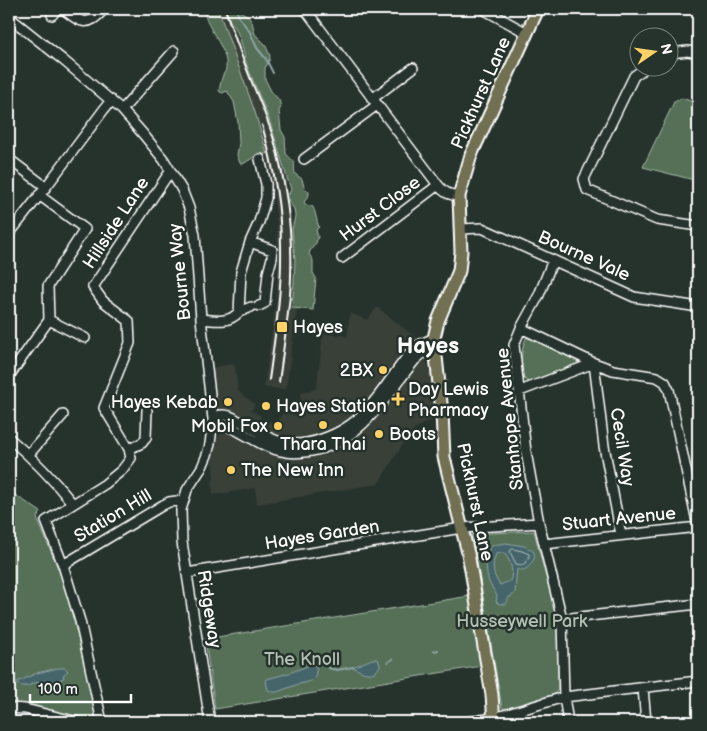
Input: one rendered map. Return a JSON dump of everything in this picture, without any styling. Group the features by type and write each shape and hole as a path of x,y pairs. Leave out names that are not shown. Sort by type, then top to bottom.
{"main road":[{"name":"Pickhurst Lane","path":"494,720 492,695 468,553 444,456 442,412 434,338 438,321 459,271 461,252 459,196 471,156 538,9"}],"street":[{"path":"63,9 82,22 88,22 97,17 104,9"},
{"path":"305,9 438,185 444,192 459,196"},
{"path":"483,9 527,33"},
{"name":"Bourne Way","path":"9,17 122,110 153,146 172,172 186,199 194,226 201,319 212,419"},
{"path":"122,110 174,51"},
{"path":"680,52 698,53"},
{"path":"304,159 414,68"},
{"path":"633,78 584,179 587,190 657,220 698,226"},
{"path":"9,234 111,100"},
{"path":"9,159 46,187"},
{"path":"201,319 229,320 239,312 241,272 266,198 266,184 260,159"},
{"name":"Hillside Lane","path":"129,449 104,408 130,343 129,321 103,301 93,287 166,176 172,172"},
{"name":"Hurst Close","path":"342,258 438,185"},
{"path":"9,376 48,320 48,286 86,229 39,195"},
{"name":"Bourne Vale","path":"460,229 482,228 634,296 698,307"},
{"path":"239,312 261,307 272,258 272,250 250,242"},
{"name":"Stanhope Avenue","path":"554,260 514,345 526,452 539,523 562,619 564,697 568,722"},
{"path":"48,320 85,338"},
{"path":"521,328 612,370 657,377 665,382 669,390 698,527"},
{"path":"212,419 220,415 228,415 269,438 284,443 299,444 321,439 336,433 354,422 370,405 414,349 434,338"},
{"path":"212,419 262,444 281,451 298,453 324,448 341,440 360,427 370,418 415,360 422,354 435,350"},
{"path":"520,391 594,362"},
{"name":"Cecil Way","path":"594,362 604,446 621,535"},
{"path":"102,722 80,620 46,521 105,484 122,470 130,458 129,449 142,443 146,438 147,410"},
{"path":"29,454 63,415"},
{"path":"184,500 187,490 202,467 207,455 211,438 212,419"},
{"path":"9,438 29,454 73,504"},
{"name":"Station Hill","path":"62,565 162,505 184,500"},
{"name":"Ridgeway","path":"184,500 181,528 210,722"},
{"name":"Hayes Garden","path":"187,573 462,528 539,523"},
{"name":"Stuart Avenue","path":"544,544 698,527"},
{"path":"562,619 698,604"},
{"path":"467,722 494,720 564,697 698,681"},
{"path":"643,688 646,722"},
{"path":"9,708 25,709 78,722"}],"shaded area":[{"path":"217,9 228,9 243,53 266,108 279,148 290,198 294,242 292,307 297,308 286,390 264,387 276,302 278,266 277,222 271,178 266,153"},
{"path":"377,307 418,339 430,372 435,420 426,422 408,436 378,484 257,504 255,488 213,495 212,484 214,477 212,460 218,437 224,432 215,408 211,368 231,364 235,366 238,390 255,404 251,411 261,416 260,418 276,425 283,412 300,416 301,393 316,388 323,333 347,336 350,313 367,320"}],"green space":[{"path":"204,9 218,9 255,112 267,154 259,154 243,164 240,163 237,155 239,143 238,122 234,102 227,91 222,93 219,91 226,69 224,53 208,23"},
{"path":"226,9 239,9 247,15 252,22 255,34 265,44 270,56 265,68 265,79 271,91 279,100 281,107 279,111 281,130 285,137 286,154 294,162 295,174 302,179 304,187 309,192 304,202 306,205 312,206 319,227 316,230 318,237 316,243 309,254 313,260 313,273 316,278 313,310 292,308 295,260 292,230 295,216 288,197 291,189 269,119 247,66 236,29 230,21"},
{"path":"682,98 698,104 698,181 643,167 674,102"},
{"path":"526,338 531,338 577,360 578,364 530,383 524,379 522,363 522,353"},
{"path":"9,491 41,512 37,518 65,585 99,722 36,709 9,706"},
{"name":"Husseywell Park","path":"534,531 557,619 558,689 555,694 507,709 502,708 472,534"},
{"name":"The Knoll","path":"470,596 482,666 215,709 205,639"}],"water":[{"path":"506,543 524,546 533,551 535,556 526,569 517,569 515,592 509,597 506,604 500,604 496,602 497,596 489,582 486,562 488,552 494,545","holes":["496,554 505,554 509,560 512,574 510,581 500,585 494,574 493,567"]},
{"path":"372,659 378,659 380,665 375,672 368,673 353,667"},
{"path":"310,665 317,666 315,677 311,681 277,692 268,690 267,679"},
{"path":"65,668 68,671 63,675 64,678 48,685 39,682 22,686 15,683 37,673"}],"waterway":[{"path":"236,9 273,73"},
{"path":"434,651 438,650"},
{"path":"388,662 393,659"},
{"path":"328,668 337,670 353,667"}],"railway":[{"path":"225,9 272,132 283,178 289,217 290,295 279,382"},
{"path":"262,125 276,185 281,231 279,297 269,380"}],"place":[{"name":"Hayes","path":"282,327"},
{"name":"2BX","path":"383,370"},
{"name":"Day Lewis Pharmacy","path":"398,399"},
{"name":"Hayes Kebab","path":"228,402"},
{"name":"Hayes Station","path":"266,406"},
{"name":"Thara Thai","path":"323,425"},
{"name":"Mobil Fox","path":"278,426"},
{"name":"Boots","path":"379,434"},
{"name":"The New Inn","path":"231,470"}],"district":[{"name":"Hayes","path":"428,346"}]}
